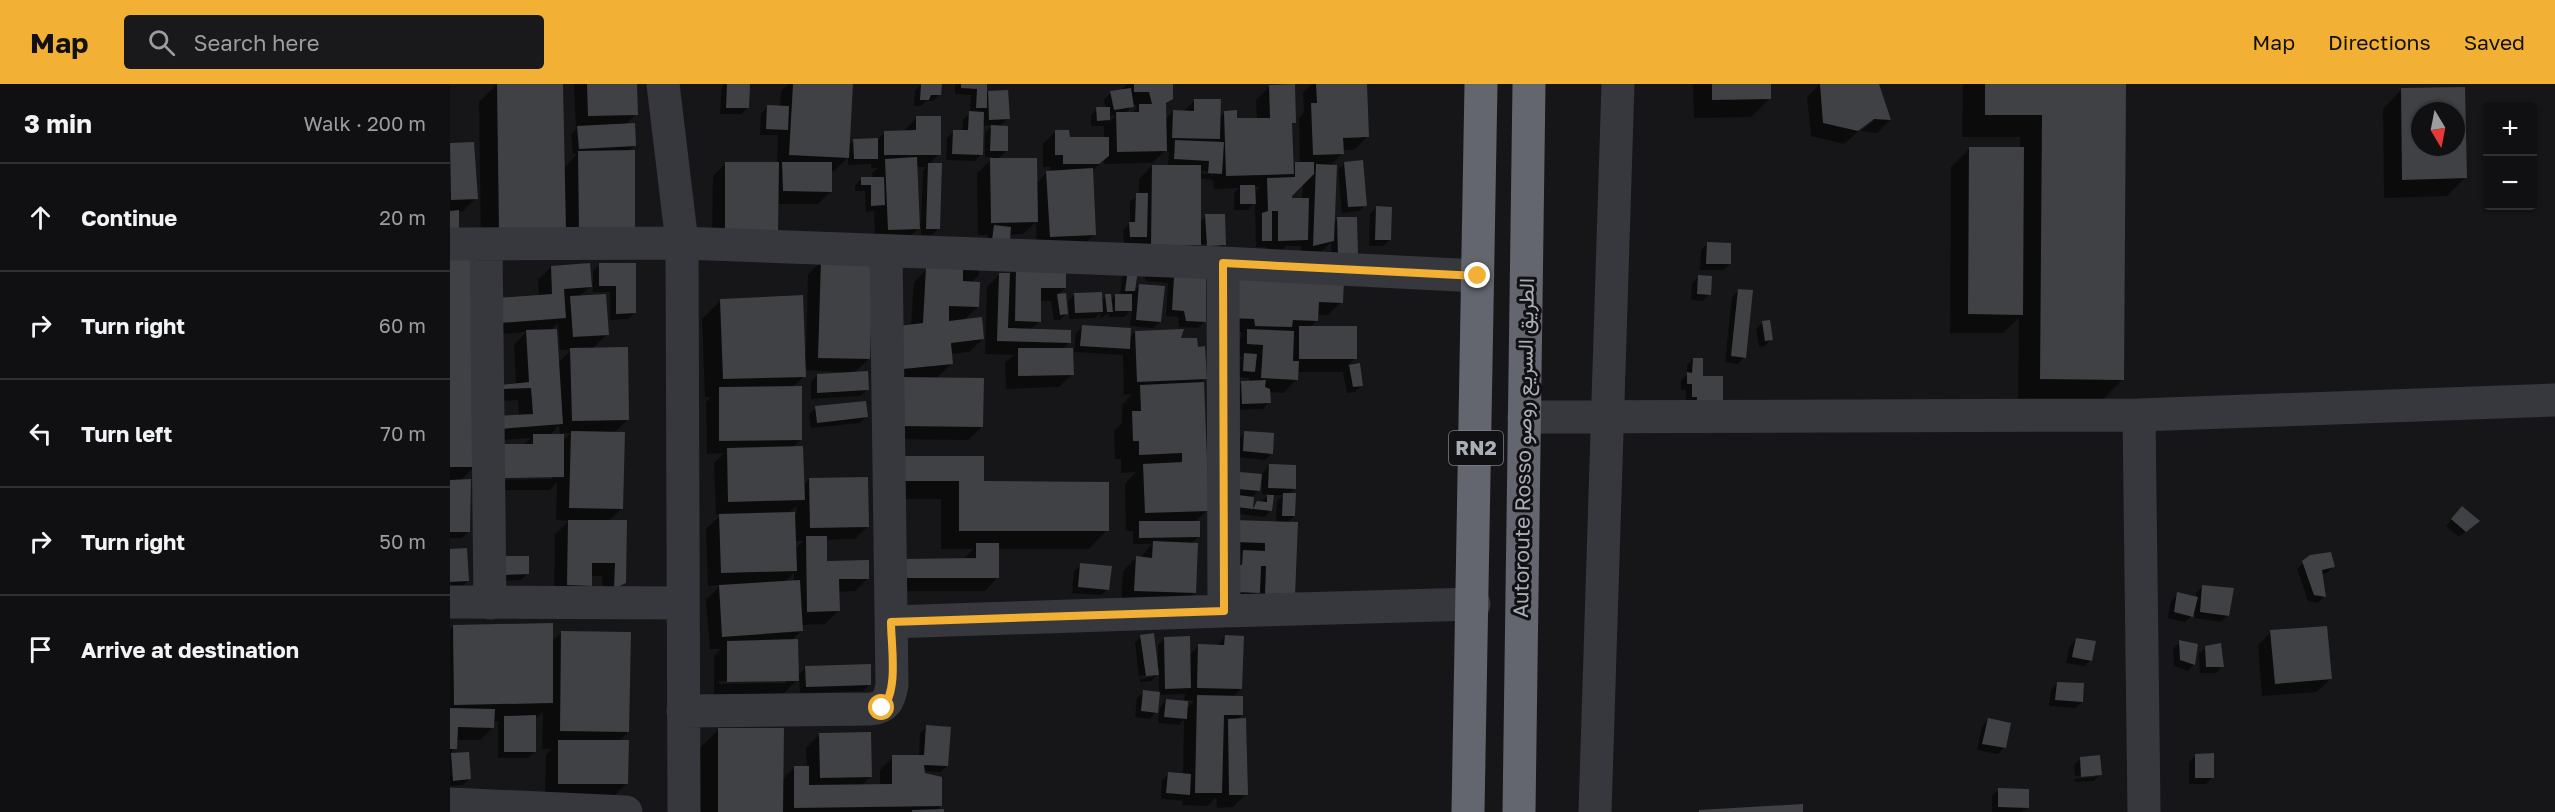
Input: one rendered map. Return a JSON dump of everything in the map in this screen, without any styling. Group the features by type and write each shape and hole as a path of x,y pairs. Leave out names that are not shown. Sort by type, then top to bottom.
{"highway":[{"name":"RN2","path":"1468,812 1474,604 1481,84"},
{"name":"Autoroute Rosso الطريق السريع روصو","path":"1519,812 1529,84"}],"street":[{"path":"663,84 682,243 684,812"},
{"path":"1594,812 1618,84"},
{"path":"450,244 682,243 1223,263 1478,276"},
{"path":"486,244 490,603"},
{"path":"683,711 882,708 889,701 892,685 886,251"},
{"path":"1223,263 1224,611"},
{"path":"1524,417 2139,415 2555,400"},
{"path":"2139,415 2144,812"},
{"path":"450,602 683,603"},
{"path":"891,622 1474,604"},
{"path":"450,804 626,812"}],"building":[{"path":"497,84 563,84 566,230 499,231"},
{"path":"587,84 637,84 638,115 588,116"},
{"path":"727,84 750,84 749,108 726,108"},
{"path":"793,84 853,84 849,158 789,155"},
{"path":"921,84 942,84 941,95 931,95 929,100 920,100"},
{"path":"961,84 987,84 987,108 976,108 977,89 961,88"},
{"path":"1134,84 1173,84 1173,99 1166,103 1167,151 1117,152 1116,112 1139,112 1139,104 1152,104 1149,92 1134,92"},
{"path":"1295,84 1296,123 1292,123 1294,174 1226,176 1224,111 1237,110 1237,118 1270,118 1269,85"},
{"path":"1316,84 1367,84 1369,137 1343,138 1344,154 1313,155 1311,103 1317,103"},
{"path":"1712,84 1771,84 1771,99 1712,100"},
{"path":"1820,84 1879,84 1891,120 1874,119 1858,131 1823,123"},
{"path":"1985,84 2126,84 2124,380 2040,379 2042,115 1985,115"},
{"path":"2465,87 2467,178 2402,180 2401,88"},
{"path":"1131,88 1134,107 1114,110 1110,91"},
{"path":"1008,90 1010,119 989,120 988,91"},
{"path":"1194,99 1221,99 1220,139 1172,138 1173,110 1194,111"},
{"path":"767,105 789,106 788,130 766,129"},
{"path":"1096,107 1110,107 1110,120 1097,121"},
{"path":"969,111 984,112 983,155 952,154 953,130 968,130"},
{"path":"916,116 941,116 941,155 884,155 884,131 916,130"},
{"path":"635,123 636,146 579,149 577,126"},
{"path":"991,125 1008,126 1008,151 990,151"},
{"path":"1055,130 1069,130 1070,137 1109,137 1109,156 1099,164 1063,164 1063,155 1055,155"},
{"path":"878,138 878,159 854,159 853,139"},
{"path":"1175,140 1224,142 1222,174 1208,173 1209,161 1174,159"},
{"path":"474,142 478,199 451,200 450,143"},
{"path":"1969,147 2024,147 2023,315 1968,314"},
{"path":"635,150 635,231 579,232 578,151"},
{"path":"917,157 920,229 888,230 885,159"},
{"path":"990,158 1037,158 1038,222 991,223"},
{"path":"1363,160 1367,206 1348,207 1344,162"},
{"path":"725,162 779,162 778,234 725,234"},
{"path":"782,162 832,162 832,192 783,191"},
{"path":"1295,162 1314,162 1314,174 1292,196 1292,198 1309,198 1308,240 1278,241 1278,211 1272,211 1272,241 1262,241 1262,213 1268,211 1267,178 1295,177"},
{"path":"928,163 942,163 940,229 926,229"},
{"path":"1316,164 1337,165 1334,241 1313,246"},
{"path":"1152,165 1201,165 1201,245 1151,245"},
{"path":"1093,168 1096,235 1050,237 1046,171"},
{"path":"861,177 884,177 885,205 871,206 871,185 861,185"},
{"path":"1240,185 1255,185 1256,204 1240,204"},
{"path":"1136,193 1148,193 1147,237 1130,237 1129,222 1135,222"},
{"path":"1376,206 1392,207 1391,240 1375,240"},
{"path":"459,210 459,228 450,228 450,211"},
{"path":"1205,214 1225,214 1226,245 1207,246"},
{"path":"1337,217 1357,217 1358,257 1338,257"},
{"path":"994,225 1011,227 1010,241 992,240"},
{"path":"1707,242 1731,243 1731,264 1706,264"},
{"path":"450,259 475,259 476,467 450,467"},
{"path":"821,259 873,261 870,359 818,358"},
{"path":"590,263 592,287 564,289 566,318 500,323 498,298 552,294 551,266"},
{"path":"599,263 636,263 636,313 616,314 616,286 599,286"},
{"path":"1016,266 1066,266 1066,288 1041,288 1041,322 1015,321"},
{"path":"926,267 963,269 963,281 980,282 979,307 949,306 949,321 982,317 984,339 951,343 953,364 903,369 898,326 923,323"},
{"path":"1128,269 1138,270 1135,291 1125,291"},
{"path":"999,273 1010,273 1008,328 1071,330 1071,343 997,341"},
{"path":"1206,273 1206,322 1186,321 1184,311 1172,310 1174,277"},
{"path":"1231,275 1344,279 1343,303 1319,302 1318,321 1293,320 1292,327 1255,326 1254,319 1229,318"},
{"path":"1698,275 1712,276 1711,295 1697,294"},
{"path":"1139,284 1165,286 1161,322 1136,320"},
{"path":"1738,289 1753,290 1746,358 1731,356"},
{"path":"1102,292 1103,312 1075,313 1074,293"},
{"path":"1066,293 1068,314 1060,315 1057,294"},
{"path":"606,294 609,335 573,337 570,296"},
{"path":"1105,294 1111,294 1113,312 1107,312"},
{"path":"1115,294 1132,294 1132,311 1115,311"},
{"path":"803,295 806,377 723,379 720,299"},
{"path":"1770,320 1773,340 1765,341 1762,321"},
{"path":"1082,325 1131,328 1130,349 1080,346"},
{"path":"1299,326 1357,326 1357,359 1299,359"},
{"path":"557,329 563,424 500,429 495,416 533,414 531,388 501,389 501,385 529,382 526,330"},
{"path":"1184,329 1181,338 1197,338 1198,347 1205,346 1207,379 1137,382 1135,331"},
{"path":"1247,329 1294,331 1293,361 1299,361 1298,380 1261,378 1263,345 1247,344"},
{"path":"628,347 629,420 572,421 570,348"},
{"path":"1018,348 1073,348 1074,375 1018,376"},
{"path":"1244,353 1257,354 1255,372 1243,371"},
{"path":"1693,358 1703,358 1703,376 1723,376 1723,408 1696,408 1697,397 1692,397 1692,384 1687,384 1687,372 1692,373"},
{"path":"1360,363 1363,386 1353,387 1349,365"},
{"path":"868,371 869,390 817,393 817,374"},
{"path":"900,377 984,378 983,427 900,426"},
{"path":"1266,380 1265,387 1270,389 1271,403 1242,404 1241,381"},
{"path":"1204,382 1209,511 1145,513 1143,464 1182,462 1182,453 1139,455 1139,441 1133,441 1132,411 1141,411 1140,385"},
{"path":"802,386 802,440 719,441 719,387"},
{"path":"866,401 868,417 817,423 815,406"},
{"path":"571,431 625,432 623,509 569,508"},
{"path":"1244,431 1274,433 1273,454 1243,451"},
{"path":"533,434 564,434 564,477 503,478 503,444 533,444"},
{"path":"803,446 805,500 728,502 727,448"},
{"path":"904,456 984,456 984,481 1109,482 1109,531 959,531 959,481 903,481"},
{"path":"1269,464 1296,465 1296,489 1268,488"},
{"path":"1240,472 1262,474 1260,491 1238,489"},
{"path":"868,477 869,527 810,528 809,478"},
{"path":"471,479 470,532 450,532 450,480"},
{"path":"1283,493 1296,493 1295,516 1282,516"},
{"path":"1238,495 1254,497 1253,509 1237,507"},
{"path":"1267,495 1274,495 1272,511 1253,509 1257,501 1267,502"},
{"path":"2462,506 2480,521 2466,532 2451,519"},
{"path":"795,512 797,571 721,573 719,514"},
{"path":"568,520 627,520 626,583 614,589 615,563 592,563 592,586 567,585"},
{"path":"1234,520 1298,522 1295,596 1265,594 1266,566 1261,566 1260,593 1235,592 1236,565 1242,565 1243,550 1265,551 1265,543 1234,542"},
{"path":"1139,521 1200,521 1200,537 1139,538"},
{"path":"806,536 827,536 827,561 869,560 869,579 839,579 840,611 807,612"},
{"path":"1153,541 1198,543 1196,593 1134,591 1136,556 1152,558"},
{"path":"976,543 999,543 999,578 902,578 902,559 976,558"},
{"path":"467,548 469,581 450,582 450,549"},
{"path":"2331,552 2335,567 2322,570 2326,597 2314,595 2302,561 2310,555"},
{"path":"502,556 529,556 529,574 503,575"},
{"path":"1080,563 1112,566 1109,590 1078,587"},
{"path":"800,580 803,631 722,637 719,585"},
{"path":"2202,585 2234,588 2229,616 2200,612"},
{"path":"2177,592 2198,597 2193,617 2174,612"},
{"path":"553,623 553,703 454,705 453,625"},
{"path":"2327,626 2332,679 2275,684 2270,630"},
{"path":"561,631 631,632 629,732 560,731"},
{"path":"1154,633 1159,675 1146,676 1140,635"},
{"path":"1225,635 1244,636 1242,689 1197,688 1198,644 1224,645"},
{"path":"1190,636 1191,688 1165,689 1164,637"},
{"path":"2076,638 2096,641 2092,661 2072,657"},
{"path":"798,639 799,681 727,682 727,641"},
{"path":"2179,640 2198,644 2195,665 2180,660"},
{"path":"2221,643 2224,667 2206,667 2205,646"},
{"path":"871,664 871,685 806,687 805,666"},
{"path":"2057,682 2084,683 2083,702 2055,700"},
{"path":"1143,690 1160,692 1158,713 1141,711"},
{"path":"1197,695 1243,696 1243,715 1224,715 1222,793 1195,793"},
{"path":"1166,699 1188,701 1187,719 1164,717"},
{"path":"450,708 495,709 494,728 458,727 457,749 450,749"},
{"path":"536,715 536,752 504,752 504,716"},
{"path":"1246,718 1248,795 1229,795 1228,719"},
{"path":"1988,718 2011,723 2006,748 1982,744"},
{"path":"926,725 951,727 948,766 924,765 925,773 942,777 942,806 794,808 794,766 809,766 809,785 892,784 892,755 924,755"},
{"path":"718,728 784,728 783,812 718,812"},
{"path":"871,732 872,777 820,778 819,733"},
{"path":"558,740 629,740 628,784 558,784"},
{"path":"469,752 471,779 453,781 451,753"},
{"path":"2214,753 2214,778 2195,778 2195,754"},
{"path":"2100,755 2102,775 2081,777 2080,757"},
{"path":"1168,772 1191,774 1190,795 1166,793"},
{"path":"1998,788 2029,789 2029,808 1998,807"},
{"path":"1803,804 1803,812 1699,812 1699,810"},
{"path":"944,809 944,812 912,812 912,810"}],"route":[{"path":"882,708 889,701 892,685 891,622 1224,611 1223,263 1478,276"}]}
